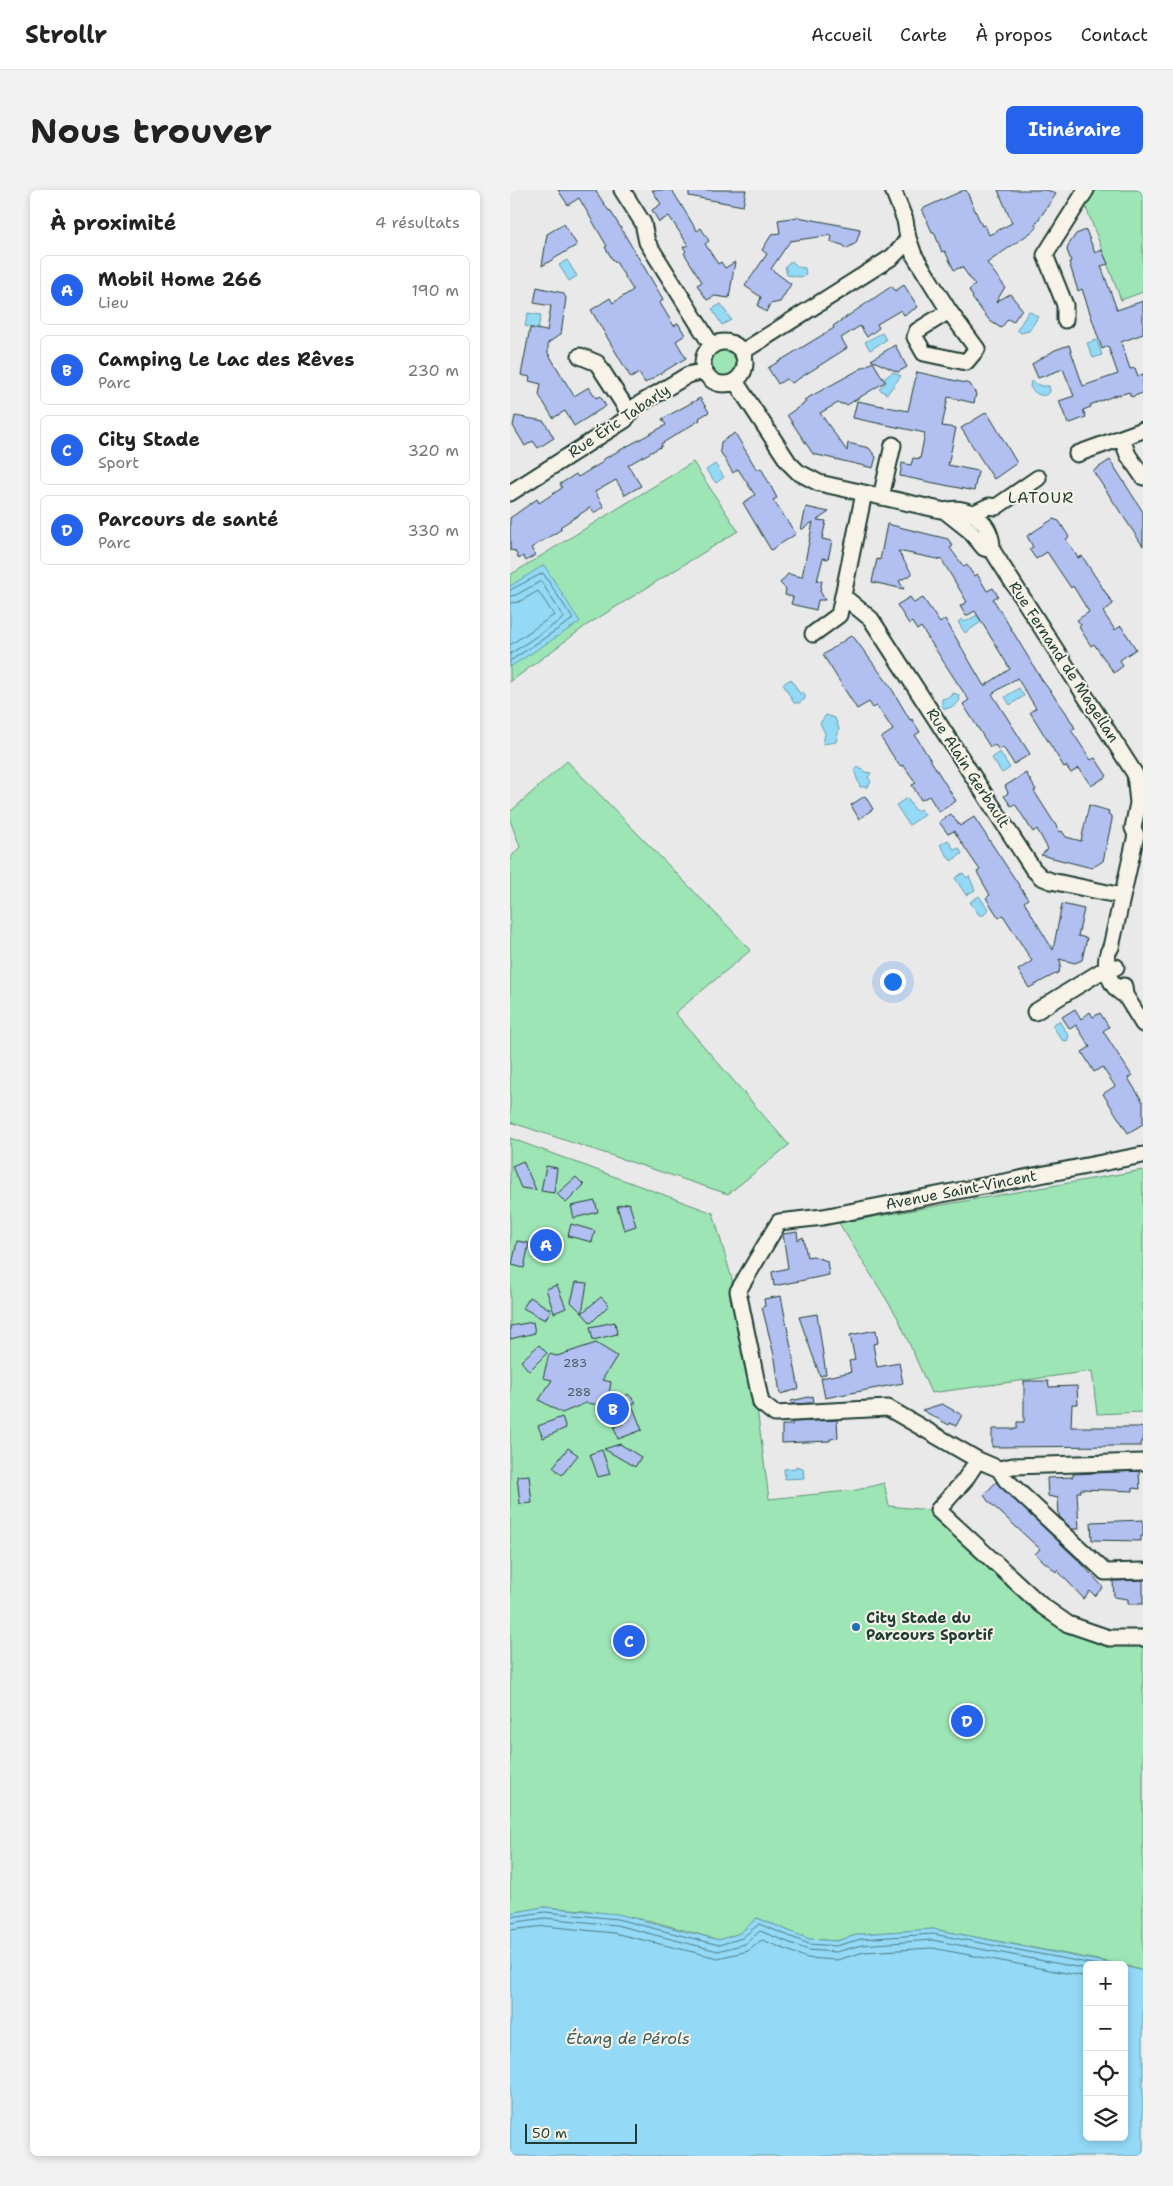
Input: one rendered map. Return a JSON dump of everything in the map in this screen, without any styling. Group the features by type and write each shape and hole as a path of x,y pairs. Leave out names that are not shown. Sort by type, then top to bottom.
{"street":[{"path":"622,190 643,223 648,242 712,346"},
{"path":"893,190 905,220 908,238 914,255 949,311 977,349 966,362 924,353 915,337 917,332 949,311"},
{"path":"1066,320 1065,305 1045,255 1086,190"},
{"path":"742,352 892,256 908,238"},
{"path":"725,342 737,347 742,352 744,358 743,371 735,380 728,384 714,382 704,371 704,357 712,346 725,342"},
{"path":"580,356 597,363 630,414"},
{"name":"Rue Éric Tabarly","path":"510,493 625,420 633,408 688,375 704,371"},
{"name":"Rue Fernand de Magellan","path":"735,380 790,463 798,472 819,483 945,511 970,530 984,548 992,550"},
{"path":"1077,454 1143,430"},
{"path":"1122,438 1128,455 1143,478"},
{"path":"881,497 893,445"},
{"path":"970,530 986,525 996,506 1038,478"},
{"path":"813,634 839,615 864,493"},
{"path":"974,513 989,506 996,506"},
{"name":"Rue Fernand de Magellan","path":"945,511 954,508 974,513"},
{"path":"974,513 986,525"},
{"path":"970,530 974,513"},
{"name":"Rue Fernand de Magellan","path":"986,525 992,541 992,550 1139,775 1141,804 1133,828 1140,833 1122,896 1112,947 1107,953 1112,968"},
{"name":"Rue Alain Gerbault","path":"843,596 871,619 1037,873 1051,881 1122,896"},
{"path":"1035,1012 1112,968 1118,992 1125,995 1143,1024"},
{"name":"Avenue Saint-Vincent","path":"978,1460 888,1408 775,1414 761,1403 738,1291 779,1222 823,1217 1143,1155"},
{"path":"1143,1570 1105,1572 1006,1480 999,1469 978,1460 964,1481 944,1500 938,1510 1041,1605 1068,1624 1109,1638 1143,1638"},
{"path":"999,1469 1013,1466 1143,1462"}],"green space":[{"path":"1093,190 1140,190 1143,197 1143,292 1121,300 1084,202"},
{"path":"723,350 732,354 736,363 732,372 723,376 714,372 710,363 714,354"},
{"path":"693,462 738,531 587,625 510,682 510,575"},
{"path":"567,761 751,950 675,1013 789,1145 728,1194 510,1122 510,858 520,847 510,820 510,812"},
{"path":"510,1138 713,1213 733,1283 756,1401 769,1499 857,1490 884,1483 889,1506 928,1510 1068,1624 1143,1638 1143,1971 1128,1966 1128,1961 1103,1961 933,1929 860,1934 836,1941 809,1939 757,1918 740,1933 719,1940 651,1921 584,1910 544,1907 510,1913"},
{"path":"1143,1170 1143,1412 1097,1414 1092,1371 931,1393 898,1318 839,1223"}],"water":[{"path":"567,260 577,276 569,281 559,265"},
{"path":"792,261 798,267 805,268 806,275 800,277 787,275 785,266"},
{"path":"721,304 731,320 722,325 712,309"},
{"path":"1029,311 1038,317 1029,331 1021,333 1017,330"},
{"path":"528,313 541,315 538,329 525,326"},
{"path":"882,333 886,340 870,350 865,342"},
{"path":"1097,340 1102,355 1093,358 1087,343"},
{"path":"893,372 901,376 887,394 879,389 886,383 885,378"},
{"path":"1031,381 1041,386 1049,386 1050,392 1045,395 1037,394 1030,387"},
{"path":"715,464 724,477 716,483 706,470"},
{"path":"544,565 580,622 510,667 510,586"},
{"path":"977,615 981,622 965,633 958,622 962,619 965,622"},
{"path":"791,679 800,694 803,692 805,695 805,699 799,703 794,703 783,684"},
{"path":"1019,688 1024,696 1010,705 1005,697"},
{"path":"953,693 959,695 960,700 955,706 945,709 942,706 942,699 952,696"},
{"path":"826,715 835,718 839,729 836,742 823,744 825,733 820,723"},
{"path":"1000,752 1010,768 1002,773 992,758"},
{"path":"858,767 865,772 871,773 868,777 871,782 868,787 860,787 854,770"},
{"path":"907,798 916,811 921,809 925,815 909,825 896,805"},
{"path":"948,840 954,850 959,848 962,854 951,861 940,845"},
{"path":"963,873 967,878 969,876 975,890 966,895 955,878"},
{"path":"979,896 988,909 984,915 979,915 970,902"},
{"path":"1059,1021 1069,1036 1067,1041 1062,1040 1052,1025"},
{"path":"796,1466 803,1468 804,1478 785,1479 784,1469 796,1468"},
{"name":"Étang de Pérols","path":"544,1907 618,1914 719,1940 740,1933 757,1918 809,1939 836,1941 860,1934 933,1929 1098,1961 1083,1961 1083,2141 1128,2141 1128,1967 1143,1971 1143,2156 510,2156 510,1913"}],"building":[{"path":"558,190 595,190 610,210 663,299 660,303 674,326 678,323 685,335 676,341 686,358 645,383 639,373 631,378 591,310 610,298 613,303 633,290 605,247 607,246 579,198 568,205"},
{"path":"652,190 672,190 697,231 701,228 709,241 705,244 718,264 721,262 725,268 735,262 729,298 715,296 707,300 697,285 702,282 684,253 686,251 683,247 688,245 669,216 659,222 652,210 661,204"},
{"path":"689,190 746,190 743,206 689,196"},
{"path":"966,190 982,226 985,225 989,235 1012,223 998,190 1047,190 1056,194 1035,225 1037,228 987,263 1005,287 996,302 1010,294 1022,309 1013,322 1008,319 1001,328 990,321 972,298 969,290 975,285 962,267 954,270 945,251 942,252 922,209"},
{"path":"798,217 860,229 860,231 856,243 846,249 843,245 831,242 832,235 790,241 771,269 791,284 780,302 770,304 766,312 758,306 761,297 745,286 767,254 762,250 772,234 780,233 778,220"},
{"path":"564,224 577,245 542,266 547,234"},
{"path":"1086,230 1095,253 1102,250 1108,264 1101,266 1117,310 1143,301 1143,334 1121,342 1130,369 1135,368 1138,376 1143,374 1143,393 1131,397 1129,392 1119,394 1090,405 1091,407 1083,410 1086,417 1068,424 1059,401 1074,396 1063,369 1038,378 1032,364 1055,350 1069,345 1083,386 1118,374 1108,346 1102,349 1082,289 1078,291 1069,262 1071,261 1067,250 1069,244 1076,234"},
{"path":"904,285 918,307 904,315 901,310 877,324 879,328 867,337 860,326 841,338 847,348 792,383 786,379 778,384 768,368 834,328 833,326 892,286 895,291"},
{"path":"537,287 563,293 566,298 561,334 548,343 548,353 574,396 589,387 596,398 600,396 606,406 574,426 565,411 553,418 539,395 541,384 529,381 530,377 521,375 530,328 547,331 551,306 534,303"},
{"path":"895,345 907,367 898,372 871,360"},
{"path":"873,362 885,382 847,405 838,403 820,413 847,451 848,443 869,448 876,457 873,468 813,454 787,415 806,402 804,400"},
{"path":"917,372 970,384 976,394 974,403 948,397 942,426 956,428 948,465 978,471 974,491 900,476 902,463 911,465 913,458 920,459 925,433 853,418 857,401 908,411"},
{"path":"700,398 709,412 699,418 700,420 661,444 662,446 628,465 641,486 625,495 616,480 595,492 604,507 594,513 591,507 560,527 562,529 531,548 535,555 526,561 523,556 519,559 515,551 510,550 510,518 537,499 539,503 562,488 560,484 576,474 578,477 603,462 602,460 666,425 662,419"},
{"path":"987,412 1017,463 994,479 961,428"},
{"path":"515,416 544,421 554,438 538,448 533,441 525,446 513,426"},
{"path":"735,433 757,470 761,468 777,498 773,500 796,534 771,550 743,503 755,495 738,469 733,473 720,451 721,442"},
{"path":"1110,460 1143,512 1143,546 1093,471"},
{"path":"806,507 829,512 817,520 826,521 822,539 832,541 828,559 823,558 817,581 822,581 820,591 825,600 818,600 816,610 791,604 793,597 785,595 786,589 780,583 788,574 802,577 813,522 801,530"},
{"path":"1053,519 1059,521 1069,537 1066,539 1078,558 1082,556 1113,604 1103,612 1115,630 1121,626 1136,649 1120,660 1123,666 1114,673 1094,644 1091,646 1079,627 1081,625 1077,620 1089,612 1073,586 1071,588 1047,552 1036,559 1029,549 1033,547 1027,536"},
{"path":"887,524 948,539 953,546 950,548 964,567 967,565 974,576 977,574 987,591 993,588 998,596 993,599 1042,680 1065,711 1075,728 1071,730 1091,760 1095,758 1107,776 1091,786 1079,768 1071,773 1066,766 1064,767 1030,712 1036,708 1017,678 992,694 1030,754 1014,764 1003,747 999,750 995,745 990,747 963,704 969,700 921,627 917,630 912,622 909,624 897,605 910,597 914,603 923,598 940,623 945,619 984,686 1010,669 975,611 966,616 960,606 967,602 942,560 898,551 912,574 899,581 904,589 872,582 877,559 880,560"},
{"path":"852,635 890,686 910,720 912,719 920,732 915,735 956,801 939,812 929,796 921,800 912,785 916,783 904,766 899,765 881,738 893,730 877,706 873,708 869,702 857,709 823,655"},
{"path":"1026,773 1036,790 1034,791 1060,832 1062,831 1066,837 1081,841 1089,805 1109,811 1108,814 1112,816 1112,820 1103,861 1092,868 1041,855 1048,849 1037,829 1033,832 1015,804 1011,806 1004,796 1008,793 1005,786"},
{"path":"865,796 873,809 859,819 851,805"},
{"path":"951,814 960,826 974,817 1028,899 1024,902 1053,950 1062,904 1084,909 1078,936 1087,938 1082,960 1075,963 1059,959 1061,963 1059,972 1029,988 1018,970 1032,961 1003,915 999,918 986,898 990,895 977,872 980,870 954,831 948,834 939,822"},
{"path":"1075,1009 1081,1019 1090,1012 1093,1017 1100,1013 1109,1027 1103,1031 1132,1076 1128,1078 1143,1102 1143,1124 1128,1133 1103,1094 1115,1086 1102,1067 1094,1072 1082,1052 1090,1047 1076,1025 1070,1029 1062,1017"},
{"path":"523,1161 536,1190 521,1188 512,1166"},
{"path":"546,1166 557,1168 554,1193 541,1191"},
{"path":"576,1177 584,1185 566,1203 557,1194"},
{"path":"595,1201 598,1212 574,1218 571,1206"},
{"path":"629,1203 636,1226 624,1230 617,1206"},
{"path":"571,1224 595,1231 592,1242 568,1236"},
{"path":"797,1232 798,1240 803,1237 807,1257 813,1256 827,1261 829,1275 774,1286 772,1272 788,1268 783,1234"},
{"path":"549,1236 558,1257 546,1262 537,1238"},
{"path":"517,1241 529,1243 524,1268 512,1265"},
{"path":"576,1282 587,1283 582,1313 571,1302"},
{"path":"557,1285 566,1308 554,1313 546,1289"},
{"path":"781,1296 799,1389 780,1394 775,1359 762,1307 765,1306 764,1299"},
{"path":"530,1297 551,1310 545,1320 523,1308"},
{"path":"601,1297 609,1305 591,1323 582,1313"},
{"path":"817,1314 826,1374 820,1376 799,1317"},
{"path":"533,1322 535,1333 510,1339 510,1326"},
{"path":"615,1322 617,1334 593,1340 590,1327"},
{"path":"876,1330 878,1343 873,1344 877,1367 899,1363 903,1383 825,1398 821,1378 851,1372 849,1361 855,1360 850,1335"},
{"path":"596,1343 617,1356 602,1380 611,1382 607,1406 586,1403 562,1413 539,1400 552,1380 543,1378 549,1354 557,1356"},
{"path":"539,1345 547,1353 529,1371 521,1361"},
{"path":"1024,1381 1048,1381 1049,1387 1077,1386 1078,1404 1072,1404 1071,1427 1140,1427 1143,1428 1143,1442 1141,1442 1141,1446 992,1447 992,1429 1017,1429 1017,1422 1024,1422"},
{"path":"628,1394 636,1402 632,1405 642,1430 618,1439 614,1427 623,1424 609,1410"},
{"path":"813,1396 814,1403 792,1404 791,1401"},
{"path":"942,1404 962,1415 956,1426 950,1423 949,1425 922,1410"},
{"path":"562,1417 566,1428 543,1438 538,1426"},
{"path":"837,1420 838,1438 830,1439 830,1441 782,1443 782,1425 792,1425 792,1422"},
{"path":"620,1444 641,1457 635,1467 604,1449"},
{"path":"568,1448 578,1455 562,1475 553,1467"},
{"path":"602,1450 610,1474 598,1477 590,1454"},
{"path":"1139,1471 1140,1489 1133,1488 1133,1491 1081,1489 1080,1492 1077,1492 1079,1529 1072,1529 1059,1516 1058,1498 1048,1496 1047,1478 1073,1477 1073,1474"},
{"path":"529,1475 532,1503 520,1504 517,1476"},
{"path":"996,1482 1081,1563 1103,1587 1095,1596 1090,1591 1084,1599 1057,1570 1056,1572 1035,1554 1040,1549 988,1501 984,1495"},
{"path":"1143,1520 1143,1536 1141,1536 1141,1541 1092,1540 1091,1522"},
{"path":"1143,1580 1143,1604 1128,1604 1128,1599 1114,1597 1113,1581"}],"place":[{"name":"Mobil Home 266","path":"546,1245"},
{"name":"Camping Le Lac des Rêves","path":"613,1409"},
{"name":"City Stade du Parcours Sportif","path":"856,1627"},
{"name":"City Stade","path":"629,1641"},
{"name":"Parcours de santé","path":"967,1721"}],"district":[{"name":"LATOUR","path":"1041,497"}]}
